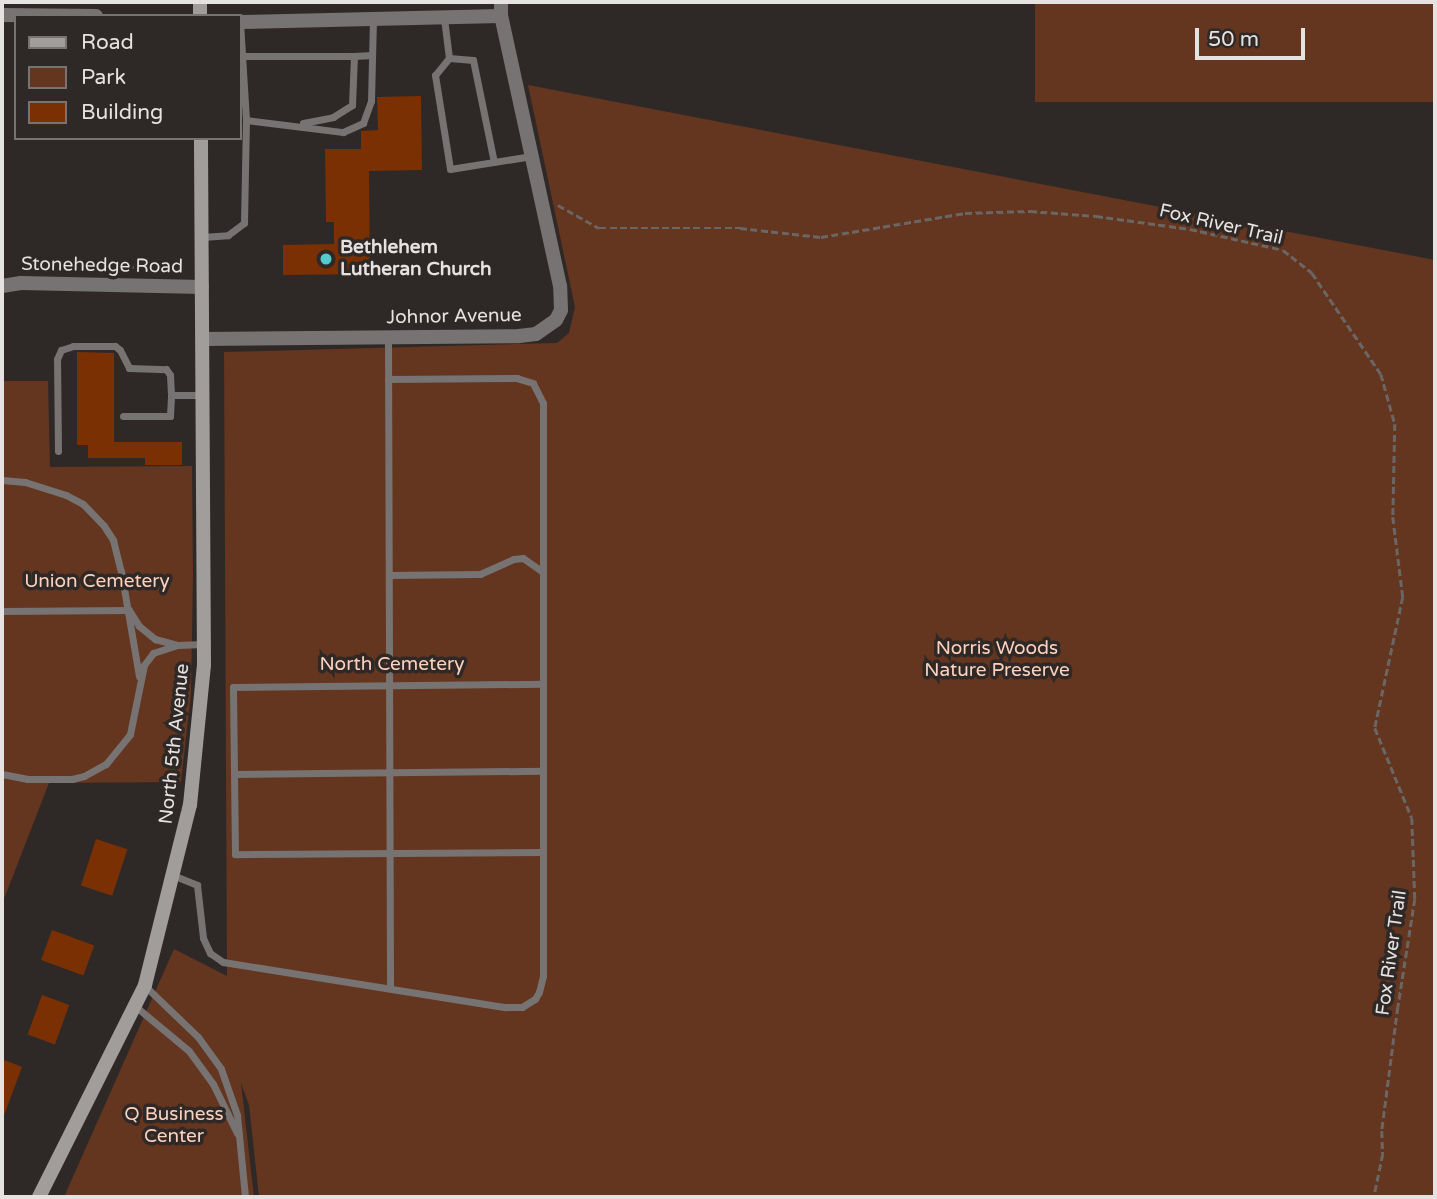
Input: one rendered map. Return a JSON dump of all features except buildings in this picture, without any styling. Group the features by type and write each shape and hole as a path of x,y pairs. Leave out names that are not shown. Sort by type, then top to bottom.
{"main road":[{"name":"North 5th Avenue","path":"39,1197 145,985 175,876 197,758 204,644 201,140"}],"street":[{"path":"242,22 444,17 501,9"},
{"name":"Johnor Avenue","path":"204,339 519,336 548,329 556,320 562,298 501,9"},
{"name":"Stonehedge Road","path":"2,286 21,283 202,287"}],"lane":[{"path":"444,17 449,58 435,75 450,169 533,156"},
{"path":"246,120 299,124 342,132 363,123 371,101 373,19"},
{"path":"202,237 228,235 244,223 246,120 242,56 372,55"},
{"path":"299,124 333,117 352,105 354,56"},
{"path":"449,58 473,60 494,162"},
{"path":"388,337 390,988"},
{"path":"58,451 57,359 61,350 73,346 115,346 129,368 166,369 170,375 170,416 122,416"},
{"path":"175,876 197,885 203,938 216,959 505,1007 522,1007 535,999 543,976 544,413 540,396 533,383 517,377 388,379"},
{"path":"171,394 204,396"},
{"path":"2,480 47,488 83,504 113,540 129,610 139,676 130,734 106,764 72,779 27,779 2,774"},
{"path":"389,575 480,574 513,559 523,558 544,573"},
{"path":"129,610 155,639 177,645"},
{"path":"2,611 129,610"},
{"path":"139,676 153,653 177,645 204,644"},
{"path":"543,684 233,687 235,854 543,852"},
{"path":"234,774 543,771"},
{"path":"145,985 198,1037 221,1069 236,1115 244,1197"},
{"path":"135,1006 190,1051 213,1084 239,1137"}],"path":[{"name":"Fox River Trail","path":"544,203 561,206 599,228 740,228 821,237 965,213 1030,211 1096,216 1190,229 1283,250 1312,273 1381,374 1395,424 1393,517 1403,597 1375,728 1412,818 1415,899 1374,1197"},
{"path":"56,268 183,266"}],"green space":[{"path":"1035,2 1435,2 1435,102 1035,102"},
{"name":"Norris Woods Nature Preserve","path":"528,85 1435,260 1435,1197 259,1197 249,1105 241,1083 254,1197 64,1197 174,949 227,976 224,352 557,343 569,333 575,307"},
{"name":"Union Cemetery","path":"2,381 48,381 50,467 192,466 193,575 191,694 181,782 49,783 2,904"}],"place":[{"name":"Bethlehem Lutheran Church","path":"326,259"}],"park label":[{"name":"North Cemetery","path":"392,665"},
{"name":"Q Business Center","path":"174,1126"}]}
